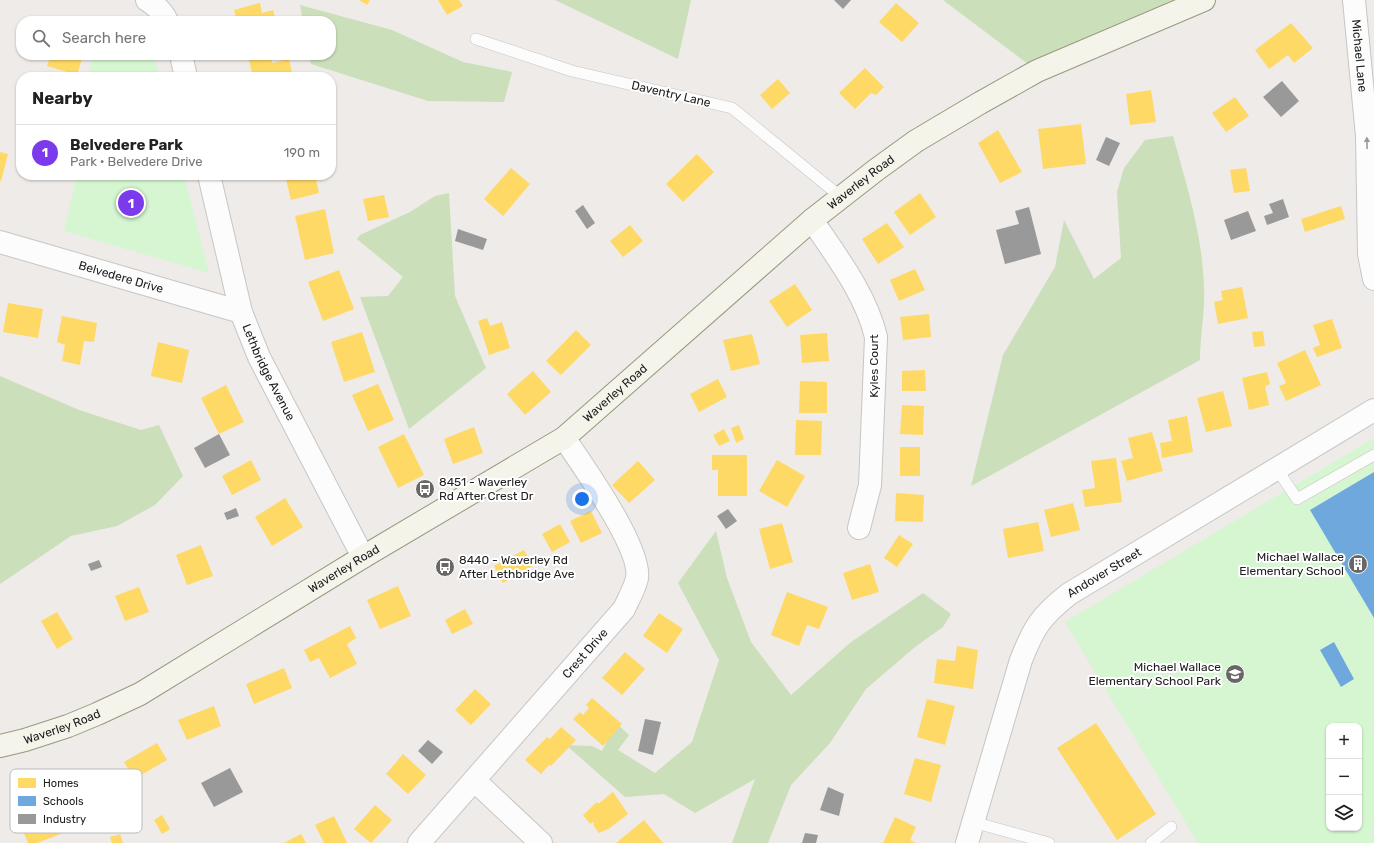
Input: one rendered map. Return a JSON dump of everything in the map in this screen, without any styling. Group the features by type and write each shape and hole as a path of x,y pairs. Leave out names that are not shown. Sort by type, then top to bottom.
{"main road":[{"name":"Waverley Road","path":"0,746 25,740 68,726 140,694 363,557 564,438 812,220 916,141 980,103 1037,72 1204,0"}],"street":[{"path":"147,0 154,4 165,16"},
{"name":"Michael Lane","path":"1354,0 1367,136 1369,254 1374,279"},
{"path":"182,60 185,72"},
{"name":"Lethbridge Avenue","path":"210,180 241,312 259,357 363,557"},
{"name":"Kyles Court","path":"812,220 853,284 871,317 876,337 870,485 859,528"},
{"name":"Belvedere Drive","path":"0,242 241,312"},
{"name":"Andover Street","path":"967,843 1021,660 1031,634 1048,610 1069,594 1374,410"},
{"name":"Crest Drive","path":"419,843 475,781 624,609 637,578 634,556 608,504 564,438"},
{"path":"475,781 541,843"}],"lane":[{"name":"Daventry Lane","path":"476,39 572,71 732,108 841,197"},
{"path":"1277,469 1297,499 1374,455"},
{"path":"973,822 1049,843"},
{"path":"1151,843 1171,827"}],"green space":[{"path":"555,0 691,0 678,59"},
{"path":"943,0 1179,0 1028,64"},
{"path":"300,5 392,30 463,62 512,72 504,102 428,101 311,64 310,60 336,60 336,16 302,16"},
{"path":"92,60 155,60 158,72 89,72"},
{"path":"1173,136 1184,174 1201,250 1204,298 1200,360 971,486 1003,355 1055,267 1064,220 1094,279 1121,258 1117,192 1124,168 1145,140"},
{"path":"76,180 185,180 209,273 64,231"},
{"path":"449,193 455,296 486,368 409,429 360,297 388,296 403,277 357,239 360,235 410,212 435,196"},
{"path":"0,376 79,410 141,430 159,425 183,476 155,505 117,526 71,536 0,584"},
{"name":"Michael Wallace Elementary School Park","path":"1374,438 1374,843 1198,843 1065,622"},
{"path":"716,531 727,578 751,642 791,695 851,642 923,593 951,614 943,627 915,647 866,689 830,743 791,785 768,843 732,843 755,779 695,813 664,794 625,797 566,745 592,746 602,751 616,723 629,735 618,750 655,773 692,742 719,660 678,583"}],"building: Homes":[{"path":"359,0 370,0 367,5"},
{"path":"438,0 459,0 463,6 447,15"},
{"path":"260,3 262,13 273,10 275,16 236,16 234,10"},
{"path":"896,3 919,23 902,42 879,22"},
{"path":"1291,23 1313,48 1294,63 1288,55 1269,69 1255,50"},
{"path":"49,60 82,60 78,72 67,72 47,66"},
{"path":"249,60 272,60 272,63 289,60 292,72 252,72"},
{"path":"865,68 884,87 876,95 871,93 855,109 839,93"},
{"path":"778,79 790,93 772,109 760,95"},
{"path":"1151,90 1156,122 1130,125 1126,94"},
{"path":"1235,97 1249,116 1226,132 1212,113"},
{"path":"1081,124 1086,164 1043,169 1038,129"},
{"path":"998,130 1022,172 1000,183 978,143"},
{"path":"0,152 8,154 1,181 0,181"},
{"path":"697,154 714,172 683,202 666,184"},
{"path":"511,168 530,184 503,216 484,199"},
{"path":"1246,168 1250,191 1234,193 1230,170"},
{"path":"286,180 316,180 319,193 291,200"},
{"path":"920,193 936,217 910,235 894,212"},
{"path":"384,195 389,217 368,221 363,199"},
{"path":"1341,206 1345,219 1305,232 1301,219"},
{"path":"325,209 334,253 305,260 295,216"},
{"path":"887,223 904,247 878,264 862,239"},
{"path":"630,225 643,241 623,257 610,241"},
{"path":"915,269 925,290 899,301 890,280"},
{"path":"339,270 354,309 323,321 308,282"},
{"path":"795,284 812,310 787,327 769,301"},
{"path":"1242,287 1248,318 1218,324 1214,302 1223,300 1221,291"},
{"path":"8,303 43,309 38,338 3,332"},
{"path":"929,314 931,337 903,340 900,317"},
{"path":"62,316 97,323 94,342 84,341 80,365 62,361 65,345 57,342"},
{"path":"487,318 490,326 502,322 510,348 489,355 478,321"},
{"path":"1332,319 1342,348 1317,357 1313,348 1320,345 1313,325"},
{"path":"576,330 591,345 561,375 546,361"},
{"path":"1263,331 1265,346 1254,347 1252,332"},
{"path":"362,332 375,372 344,382 331,342"},
{"path":"827,333 829,361 802,363 800,335"},
{"path":"752,334 760,364 731,371 723,340"},
{"path":"158,342 189,350 182,383 151,376"},
{"path":"1305,350 1321,385 1286,401 1279,386 1286,383 1277,363"},
{"path":"925,370 926,391 902,391 902,371"},
{"path":"533,371 551,392 525,415 507,394"},
{"path":"1267,372 1270,384 1265,386 1269,405 1249,410 1242,378"},
{"path":"718,379 727,397 699,412 690,394"},
{"path":"800,381 827,382 827,413 799,413"},
{"path":"378,384 394,420 368,431 352,395"},
{"path":"226,385 244,422 219,434 201,398"},
{"path":"1223,391 1232,426 1206,432 1197,398"},
{"path":"902,405 924,406 923,435 900,434"},
{"path":"1187,416 1193,452 1162,458 1160,443 1172,441 1168,420"},
{"path":"796,420 822,421 821,455 795,455"},
{"path":"739,425 744,439 736,443 731,428"},
{"path":"474,427 483,453 453,464 444,439"},
{"path":"724,429 730,441 719,446 713,435"},
{"path":"1152,432 1163,471 1127,481 1121,461 1133,458 1128,438"},
{"path":"404,434 424,475 398,488 378,447"},
{"path":"900,447 920,447 920,476 900,476"},
{"path":"712,455 747,455 747,496 718,496 718,470 712,470"},
{"path":"1116,458 1122,502 1085,507 1082,490 1095,488 1091,461"},
{"path":"251,460 261,480 232,495 222,476"},
{"path":"777,460 805,476 787,507 759,491"},
{"path":"638,461 655,480 629,503 612,485"},
{"path":"896,493 924,495 923,522 895,521"},
{"path":"285,498 303,527 272,546 255,517"},
{"path":"1073,503 1080,530 1051,537 1044,510"},
{"path":"591,511 602,533 581,543 570,521"},
{"path":"1038,522 1044,551 1008,558 1003,529"},
{"path":"782,523 793,562 770,569 759,529"},
{"path":"560,524 570,542 552,552 542,534"},
{"path":"899,535 913,544 897,567 884,558"},
{"path":"201,545 213,576 187,585 176,555"},
{"path":"524,550 533,566 503,583 494,566"},
{"path":"870,564 879,592 852,600 843,573"},
{"path":"398,586 411,616 380,629 367,600"},
{"path":"139,587 149,612 125,621 115,596"},
{"path":"787,592 828,607 819,629 807,625 799,646 771,635"},
{"path":"465,609 473,624 452,634 445,620"},
{"path":"57,612 73,639 57,649 41,621"},
{"path":"659,613 683,629 667,653 643,636"},
{"path":"350,626 356,638 347,644 357,664 330,678 319,658 310,662 304,650"},
{"path":"957,646 978,650 973,689 934,683 937,659 955,661"},
{"path":"625,652 645,669 622,695 602,678"},
{"path":"284,668 292,688 254,704 246,684"},
{"path":"475,689 491,704 471,725 455,710"},
{"path":"592,698 622,724 603,746 573,719 580,712 583,715 589,708 586,705"},
{"path":"927,699 955,706 945,745 917,737"},
{"path":"214,706 221,726 187,740 178,720"},
{"path":"1096,723 1156,814 1117,840 1057,748"},
{"path":"561,727 576,740 551,766 549,765 541,774 525,760 547,737 550,739"},
{"path":"157,743 167,760 142,774 142,769 128,769 124,762"},
{"path":"403,754 426,775 408,794 386,774"},
{"path":"915,758 941,765 931,802 904,794"},
{"path":"613,792 628,814 610,828 599,833 593,825 593,822 590,824 583,815 597,802 598,804"},
{"path":"375,805 392,820 371,843 354,829"},
{"path":"162,815 170,829 162,834 154,820"},
{"path":"334,816 347,843 324,843 315,825"},
{"path":"895,817 916,827 910,840 916,843 883,843"},
{"path":"644,820 663,843 616,843"},
{"path":"24,833 63,833 37,843 28,843"},
{"path":"120,834 123,843 112,843 110,837"},
{"path":"301,834 306,843 284,843"}],"building: Schools":[{"name":"Michael Wallace Elementary School","path":"1374,472 1374,618 1310,510"},
{"path":"1334,642 1354,679 1341,687 1320,650"}],"building: Industry":[{"path":"834,0 851,0 843,9"},
{"path":"1282,81 1299,101 1281,117 1263,97"},
{"path":"1106,137 1120,143 1109,166 1096,160"},
{"path":"1283,199 1289,217 1267,225 1264,216 1273,213 1269,204"},
{"path":"583,205 595,223 587,229 575,211"},
{"path":"1029,207 1041,254 1005,264 996,230 1019,224 1015,211"},
{"path":"1248,211 1256,231 1231,240 1224,220"},
{"path":"458,229 487,239 483,250 455,241"},
{"path":"219,434 230,455 205,468 194,448"},
{"path":"236,508 239,516 227,520 224,513"},
{"path":"728,509 737,521 726,529 717,516"},
{"path":"99,560 102,567 91,571 88,564"},
{"path":"645,719 661,722 653,755 638,751"},
{"path":"428,740 443,752 432,764 418,751"},
{"path":"230,768 243,792 214,807 201,783"},
{"path":"828,787 844,794 839,816 820,810"},
{"path":"805,833 818,835 816,843 802,843"}],"place":[{"name":"Belvedere Park","path":"131,203"},
{"name":"8451 - Waverley Rd After Crest Dr","path":"425,489"},
{"name":"Michael Wallace Elementary School","path":"1358,564"},
{"name":"8440 - Waverley Rd After Lethbridge Ave","path":"445,567"},
{"name":"Michael Wallace Elementary School Park","path":"1235,674"}]}
